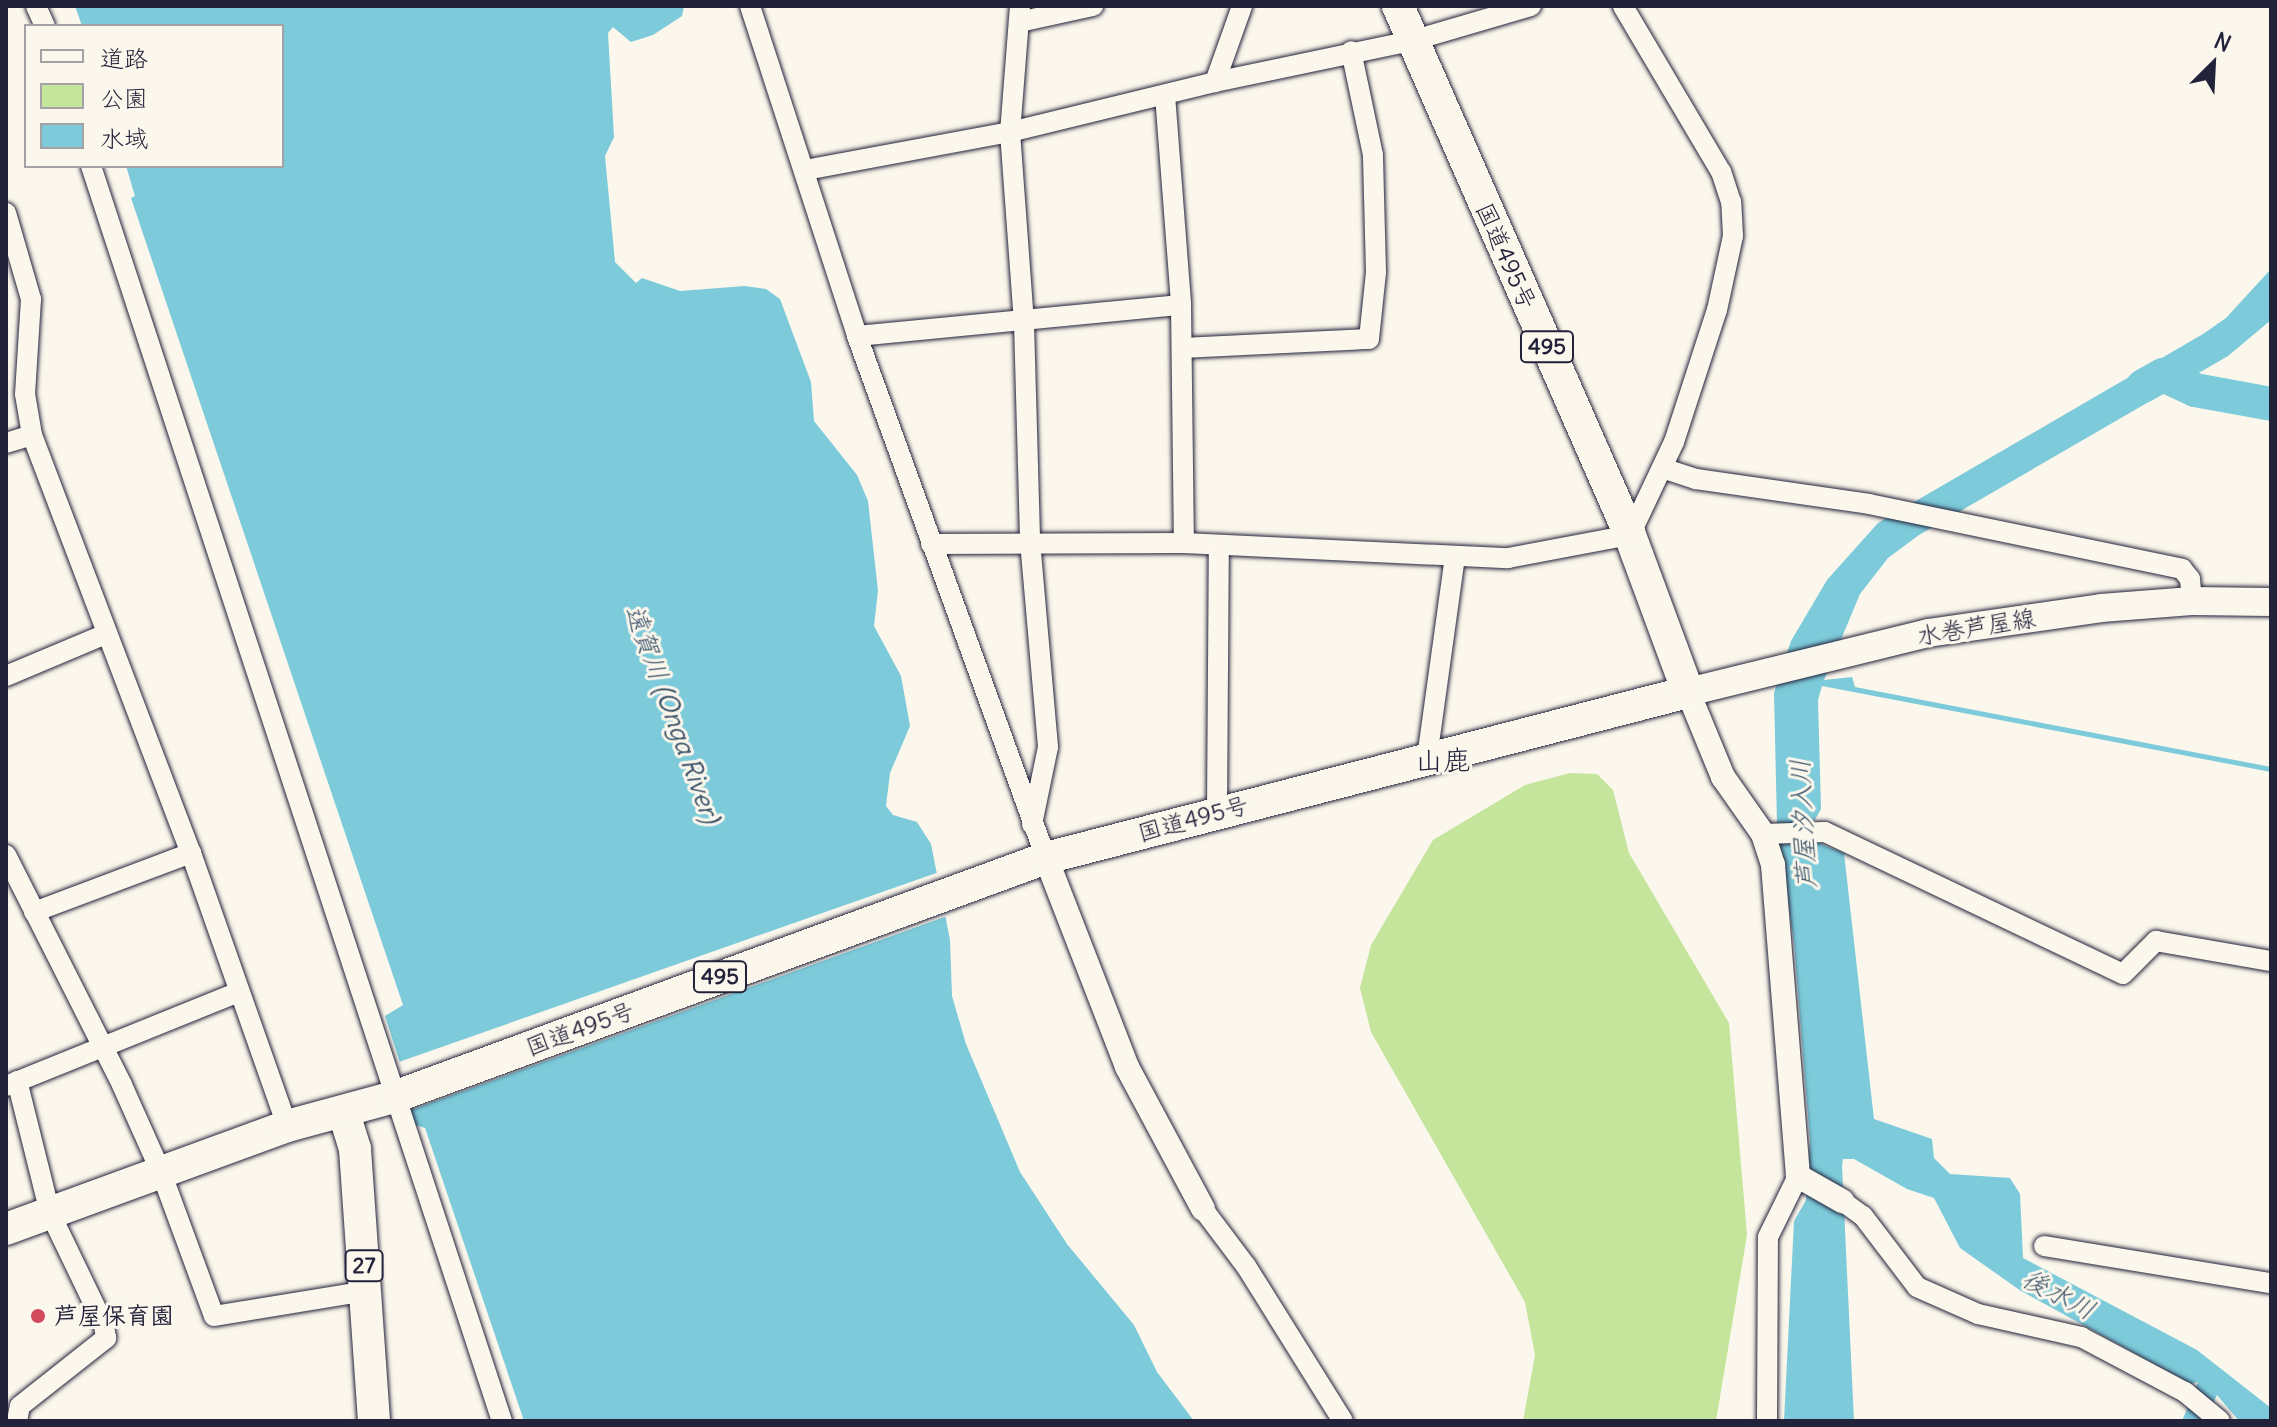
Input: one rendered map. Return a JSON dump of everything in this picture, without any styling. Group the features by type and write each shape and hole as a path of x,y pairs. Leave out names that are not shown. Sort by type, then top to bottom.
{"main road":[{"name":"国道495号","path":"6,1229 287,1126 394,1097 1046,858 1217,811 1688,692 1630,535 1398,6"},
{"name":"水巻芦屋線","path":"1688,692 1928,633 2192,601 2271,602"},
{"name":"27","path":"344,1113 355,1149 374,1421"}],"street":[{"path":"750,6 786,126 805,170 857,336 1032,824 1115,1041 1203,1209 1246,1266 1343,1421"},
{"path":"1032,824 1048,747 1030,541 1024,323 1010,132 1019,14 1093,6"},
{"path":"1215,82 1242,6"},
{"path":"805,170 1010,132 1351,51 1411,41 1531,6"},
{"path":"931,544 1030,541 1184,543 1508,558 1630,535 1662,468 1717,310 1733,236 1731,202 1721,172 1623,6"},
{"path":"1182,348 1369,339 1376,272 1373,155 1351,51"},
{"path":"1165,95 1181,305 1184,543"},
{"path":"92,168 502,1421"},
{"path":"6,213 31,299 25,394 32,435 191,853 287,1126"},
{"path":"857,336 1024,323 1181,305"},
{"path":"6,443 32,435"},
{"path":"1662,468 1696,479 1869,504 2182,569 2190,579 2192,601"},
{"path":"1217,811 1219,545"},
{"path":"1427,758 1455,557"},
{"path":"6,676 106,634"},
{"path":"1688,692 1723,777 1766,836 1773,865 1801,1178 1768,1237 1767,1421"},
{"path":"1766,836 1825,832 2123,974 2156,941 2271,961"},
{"path":"34,912 191,853"},
{"path":"6,855 11,877 34,912 161,1172 214,1316 366,1291"},
{"path":"17,1421 20,1406 106,1338 104,1325 50,1213 12,1084 101,1045 239,992"},
{"path":"1801,1178 1863,1216 1917,1287 1978,1314 2081,1337 2185,1392 2220,1421"},
{"path":"2044,1246 2271,1283"}],"green space":[{"path":"1570,773 1597,774 1613,790 1629,853 1729,1023 1747,1235 1716,1421 1523,1421 1535,1355 1525,1302 1371,1032 1360,988 1371,945 1433,840 1525,785"}],"water":[{"name":"遠賀川 (Onga River)","path":"75,6 684,6 682,16 653,35 631,42 613,27 608,33 614,137 605,156 615,262 636,283 642,278 680,291 745,286 766,289 780,299 811,382 814,421 857,475 868,501 878,591 874,626 901,676 910,726 890,773 886,806 893,815 917,822 931,844 950,940 952,996 966,1044 1020,1172 1067,1244 1134,1325 1157,1372 1194,1421 524,1421 425,1128 396,1119 405,1078 385,1016 403,1005 131,198 135,196 127,168 284,168 284,24 81,24"},
{"name":"後水川","path":"2271,269 2271,320 2228,356 1919,535 1888,558 1860,594 1824,680 1852,677 1855,687 2271,767 2271,772 1822,686 1818,700 1821,809 1812,825 1821,844 1844,853 1874,1119 1932,1139 1934,1158 1950,1174 2010,1178 2020,1194 2023,1258 2197,1350 2271,1408 2271,1421 2239,1421 2217,1395 2205,1421 2182,1421 2198,1382 2191,1384 2021,1291 1960,1248 1934,1198 1907,1189 1854,1159 1843,1159 1854,1421 1784,1421 1794,1221 1806,1200 1810,1141 1794,943 1777,824 1774,693 1791,641 1827,580 1878,523 2203,334 2226,318"}],"pier":[{"path":"942,871 950,915 397,1115 384,1082 401,1075 396,1063"}],"waterway":[{"name":"芦屋汐入川","path":"2143,386 2163,375 2195,390 2271,404"}],"place":[{"name":"芦屋保育園","path":"38,1316"}],"district":[{"name":"山鹿","path":"1443,760"}]}
